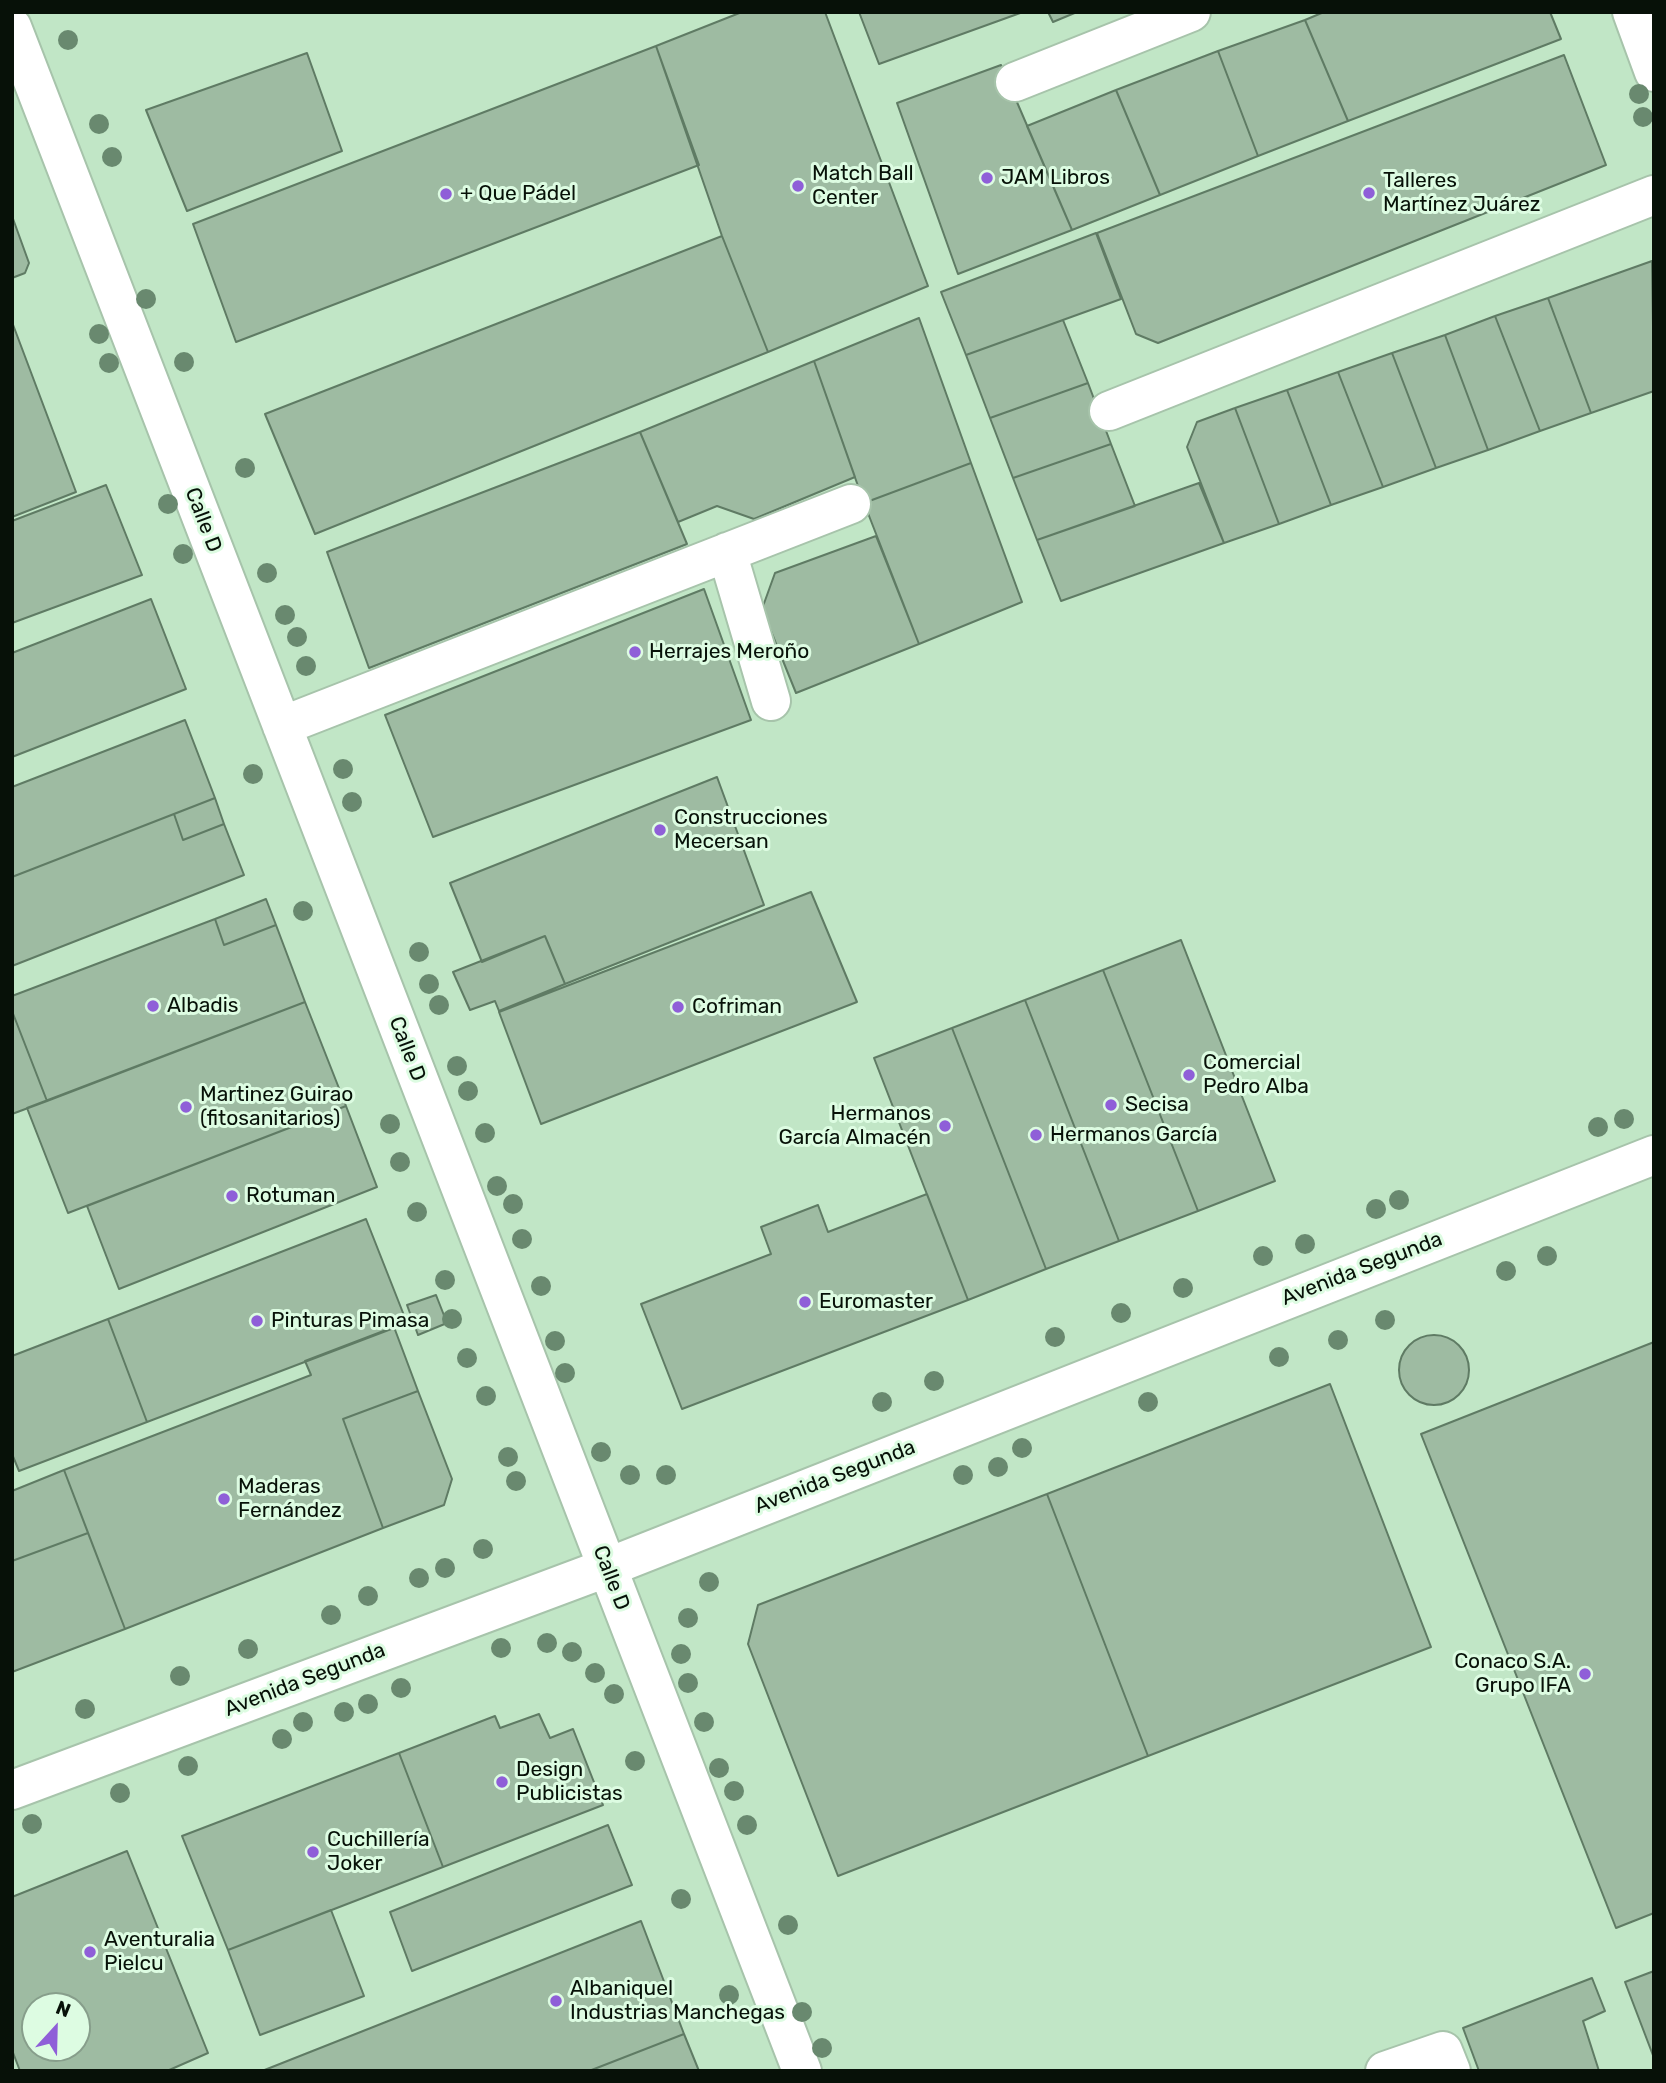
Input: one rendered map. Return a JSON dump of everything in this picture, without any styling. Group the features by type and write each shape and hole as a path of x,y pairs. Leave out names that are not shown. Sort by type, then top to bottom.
{"street":[{"path":"1015,82 1191,12"},
{"path":"1632,12 1654,72"},
{"name":"Calle D","path":"12,27 802,2071"},
{"path":"1109,411 1654,195"},
{"path":"282,726 851,504"},
{"path":"727,552 771,701"},
{"name":"Avenida Segunda","path":"12,1790 606,1568 1654,1155"},
{"path":"1385,2071 1443,2051 1451,2071"}],"shaded area":[{"path":"12,12 1654,12 1654,2071 12,2071"}],"building":[{"name":"Match Ball Center","path":"742,12 825,12 928,286 768,352 722,236 656,46"},
{"path":"859,12 1023,12 879,64"},
{"path":"1048,12 1077,12 1053,22"},
{"path":"1324,12 1550,12 1561,39 1348,121 1305,20"},
{"path":"1305,20 1348,121 1258,156 1218,51"},
{"name":"+ Que Pádel","path":"656,46 699,165 236,342 193,224"},
{"path":"1218,51 1258,156 1160,195 1116,90"},
{"path":"307,53 342,151 187,211 146,110"},
{"name":"Talleres Martínez Juárez","path":"1564,55 1606,165 1158,343 1136,334 1097,233"},
{"name":"JAM Libros","path":"1001,65 1072,230 958,274 897,103"},
{"path":"1116,90 1160,195 1072,230 1027,126"},
{"path":"12,216 29,263 25,273 12,278"},
{"path":"1096,233 1121,299 966,355 941,292"},
{"path":"722,236 768,352 315,534 265,414"},
{"path":"1652,261 1654,391 1591,413 1548,298"},
{"path":"1548,298 1591,413 1540,431 1495,316"},
{"path":"1495,316 1540,431 1488,450 1445,335"},
{"path":"919,318 971,463 864,503 814,361"},
{"path":"1063,320 1088,383 990,418 966,355"},
{"path":"12,322 76,492 12,517"},
{"path":"1445,335 1488,450 1436,468 1392,353"},
{"path":"1392,353 1436,468 1383,487 1338,372"},
{"path":"814,361 855,477 754,519 717,506 678,522 640,432"},
{"path":"1338,372 1383,487 1331,505 1287,390"},
{"path":"1088,383 1111,444 1013,478 990,418"},
{"path":"1287,390 1331,505 1279,524 1235,408"},
{"path":"1235,408 1279,524 1224,543 1187,447 1197,422"},
{"path":"640,432 687,544 369,668 327,552"},
{"path":"1111,444 1135,506 1037,540 1013,478"},
{"path":"971,463 1022,602 919,644 864,503"},
{"path":"1199,483 1224,543 1061,601 1037,540"},
{"path":"106,485 142,575 12,623 12,521"},
{"path":"876,536 919,644 796,693 762,609 775,573"},
{"name":"Herrajes Meroño","path":"704,589 751,720 433,837 385,715"},
{"path":"151,599 186,689 12,757 12,653"},
{"path":"185,720 215,798 12,877 12,787"},
{"name":"Construcciones Mecersan","path":"717,777 764,905 565,984 545,936 482,962 450,883"},
{"path":"215,798 224,824 183,840 174,814"},
{"path":"174,814 183,840 224,824 244,875 12,966 12,877"},
{"name":"Cofriman","path":"811,892 857,1002 541,1124 499,1012"},
{"path":"266,899 276,925 224,945 215,919"},
{"name":"Albadis","path":"215,919 224,945 276,925 305,1002 47,1101 12,1011 12,996"},
{"path":"545,936 565,984 499,1011 495,1001 470,1010 453,972"},
{"name":"Comercial Pedro Alba","path":"1181,940 1275,1181 1198,1211 1103,970"},
{"name":"Secisa","path":"1103,970 1198,1211 1119,1241 1025,1000"},
{"name":"Hermanos García","path":"1025,1000 1119,1241 1046,1269 952,1028"},
{"name":"Martinez Guirao (fitosanitarios)","path":"305,1002 346,1106 68,1213 27,1108"},
{"path":"12,1011 47,1101 12,1114"},
{"name":"Hermanos García Almacén","path":"952,1028 1046,1269 968,1300 874,1058"},
{"name":"Rotuman","path":"346,1106 377,1187 119,1289 87,1206"},
{"name":"Euromaster","path":"927,1194 968,1300 682,1409 641,1304 771,1254 761,1227 818,1205 828,1232"},
{"name":"Pinturas Pimasa","path":"366,1219 407,1323 147,1422 108,1319"},
{"path":"436,1295 447,1323 418,1335 407,1305"},
{"path":"108,1319 147,1422 19,1471 12,1454 12,1356"},
{"name":"Maderas Fernández","path":"394,1327 418,1391 343,1419 383,1528 125,1629 64,1470 311,1375 305,1361"},
{"path":"1434,1335 1453,1341 1463,1351 1469,1370 1463,1389 1453,1399 1434,1405 1415,1399 1405,1389 1399,1370 1405,1351 1415,1341"},
{"name":"Conaco S.A. Grupo IFA","path":"1654,1342 1654,1913 1616,1928 1421,1434"},
{"path":"1330,1384 1431,1647 1148,1756 1047,1494"},
{"path":"418,1391 452,1479 444,1505 383,1528 343,1419"},
{"path":"64,1470 88,1533 12,1561 12,1491"},
{"path":"1047,1494 1148,1756 838,1876 748,1644 758,1605"},
{"path":"88,1533 125,1629 12,1672 12,1561"},
{"name":"Design Publicistas","path":"539,1714 550,1738 573,1729 603,1805 443,1867 399,1753 495,1716 500,1728"},
{"name":"Cuchillería Joker","path":"399,1753 443,1867 228,1950 182,1836"},
{"path":"608,1825 632,1885 412,1971 390,1912"},
{"name":"Aventuralia Pielcu","path":"127,1851 208,2053 167,2071 20,2071 12,2050 12,1897"},
{"path":"331,1910 364,1996 260,2035 228,1950"},
{"name":"Albaniquel Industrias Manchegas","path":"641,1921 684,2034 589,2071 262,2071"},
{"path":"1654,1971 1654,2058 1625,1982"},
{"path":"1592,1978 1605,2011 1583,2021 1599,2071 1479,2071 1463,2028"},
{"path":"684,2034 699,2071 589,2071"}],"place":[{"name":"JAM Libros","path":"987,178"},
{"name":"Match Ball Center","path":"798,186"},
{"name":"Talleres Martínez Juárez","path":"1369,193"},
{"name":"+ Que Pádel","path":"446,194"},
{"name":"Herrajes Meroño","path":"635,652"},
{"name":"Construcciones Mecersan","path":"660,830"},
{"name":"Albadis","path":"153,1006"},
{"name":"Cofriman","path":"678,1007"},
{"name":"Comercial Pedro Alba","path":"1189,1075"},
{"name":"Secisa","path":"1111,1105"},
{"name":"Martinez Guirao (fitosanitarios)","path":"186,1107"},
{"name":"Hermanos García Almacén","path":"945,1126"},
{"name":"Hermanos García","path":"1036,1135"},
{"name":"Rotuman","path":"232,1196"},
{"name":"Euromaster","path":"805,1302"},
{"name":"Pinturas Pimasa","path":"257,1321"},
{"name":"Maderas Fernández","path":"224,1499"},
{"name":"Conaco S.A. Grupo IFA","path":"1585,1674"},
{"name":"Design Publicistas","path":"502,1782"},
{"name":"Cuchillería Joker","path":"313,1852"},
{"name":"Aventuralia Pielcu","path":"90,1952"},
{"name":"Albaniquel Industrias Manchegas","path":"556,2001"}]}
